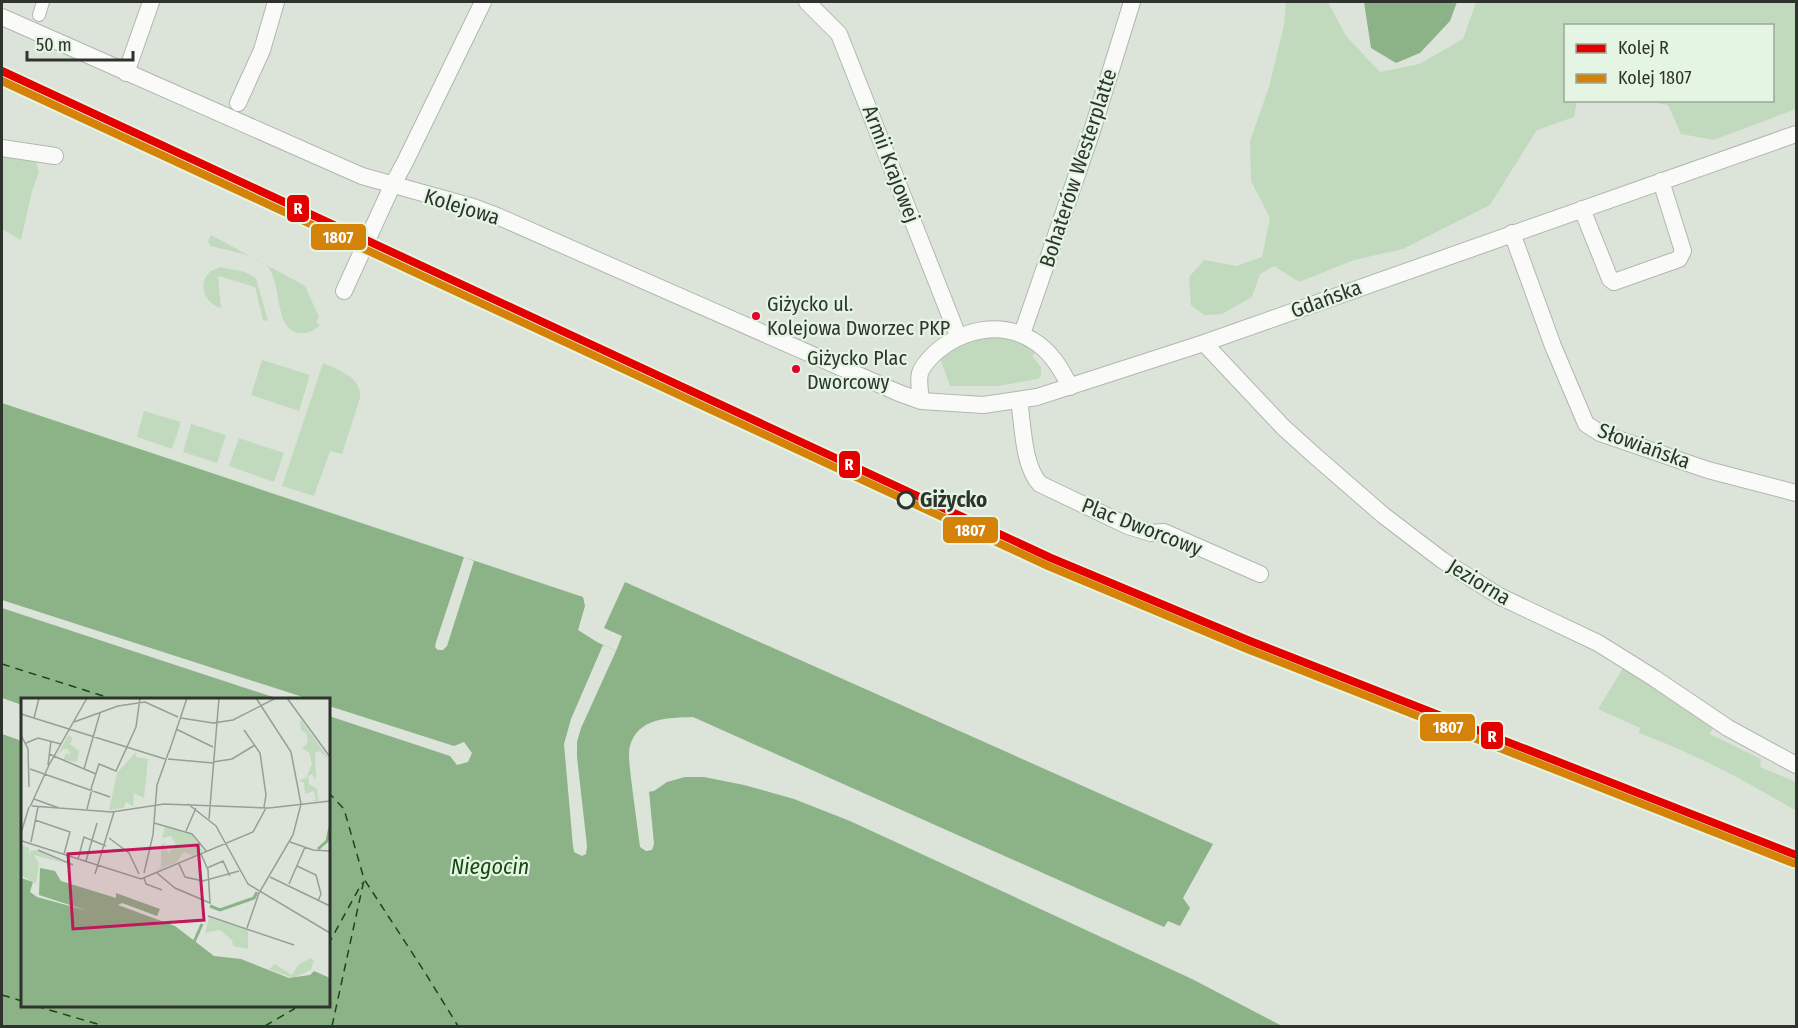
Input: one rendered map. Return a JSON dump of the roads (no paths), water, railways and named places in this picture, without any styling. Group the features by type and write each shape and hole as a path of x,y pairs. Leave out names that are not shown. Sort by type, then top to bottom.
{"street":[{"path":"39,15 44,2"},
{"path":"126,73 152,2"},
{"path":"238,103 262,50 276,2"},
{"path":"344,291 392,186 483,2"},
{"name":"Armii Krajowej","path":"807,2 839,34 958,336"},
{"name":"Bohaterów Westerplatte","path":"1022,334 1091,134 1132,2"},
{"name":"Kolejowa","path":"2,17 316,157 392,186 497,216 921,401"},
{"name":"Gdańska","path":"1070,387 1204,343 1797,134"},
{"path":"2,148 54,156"},
{"path":"1582,209 1610,279 1614,282 1679,259 1683,251 1660,181"},
{"name":"Słowiańska","path":"1512,233 1554,348 1586,424 1600,433 1708,470 1797,493"},
{"path":"1000,329 1022,334 1046,351 1061,369 1070,387 1019,400 983,405 921,401 920,372 928,360 944,345 958,336 975,331 1000,329"},
{"name":"Jeziorna","path":"1204,343 1283,427 1383,515 1442,560 1499,596 1598,643 1728,728 1797,765"},
{"name":"Plac Dworcowy","path":"1019,400 1029,465 1033,476 1040,484 1128,526 1151,533 1164,532 1260,574"}],"water":[{"path":"1364,2 1457,2 1450,21 1420,53 1396,63 1371,48"},
{"name":"Niegocin","path":"2,403 583,597 585,606 578,630 616,651 622,636 604,628 625,582 1213,844 1183,898 1190,908 1180,926 1168,921 1164,927 693,717 665,719 647,724 634,736 629,750 633,794 654,791 667,782 685,777 704,777 794,799 850,821 1192,979 1282,1026 2,1026 2,734 21,741 21,1007 330,1007 330,698 21,698 21,705 2,698"}],"rail line":[{"name":"R","path":"2,71 1051,558 1250,641 1796,855"},
{"name":"1807","path":"2,81 1048,566 1247,649 1793,863"}],"place":[{"name":"Giżycko ul. Kolejowa Dworzec PKP","path":"756,316"},
{"name":"Giżycko Plac Dworcowy","path":"796,369"},
{"name":"Giżycko","path":"906,500"}]}
